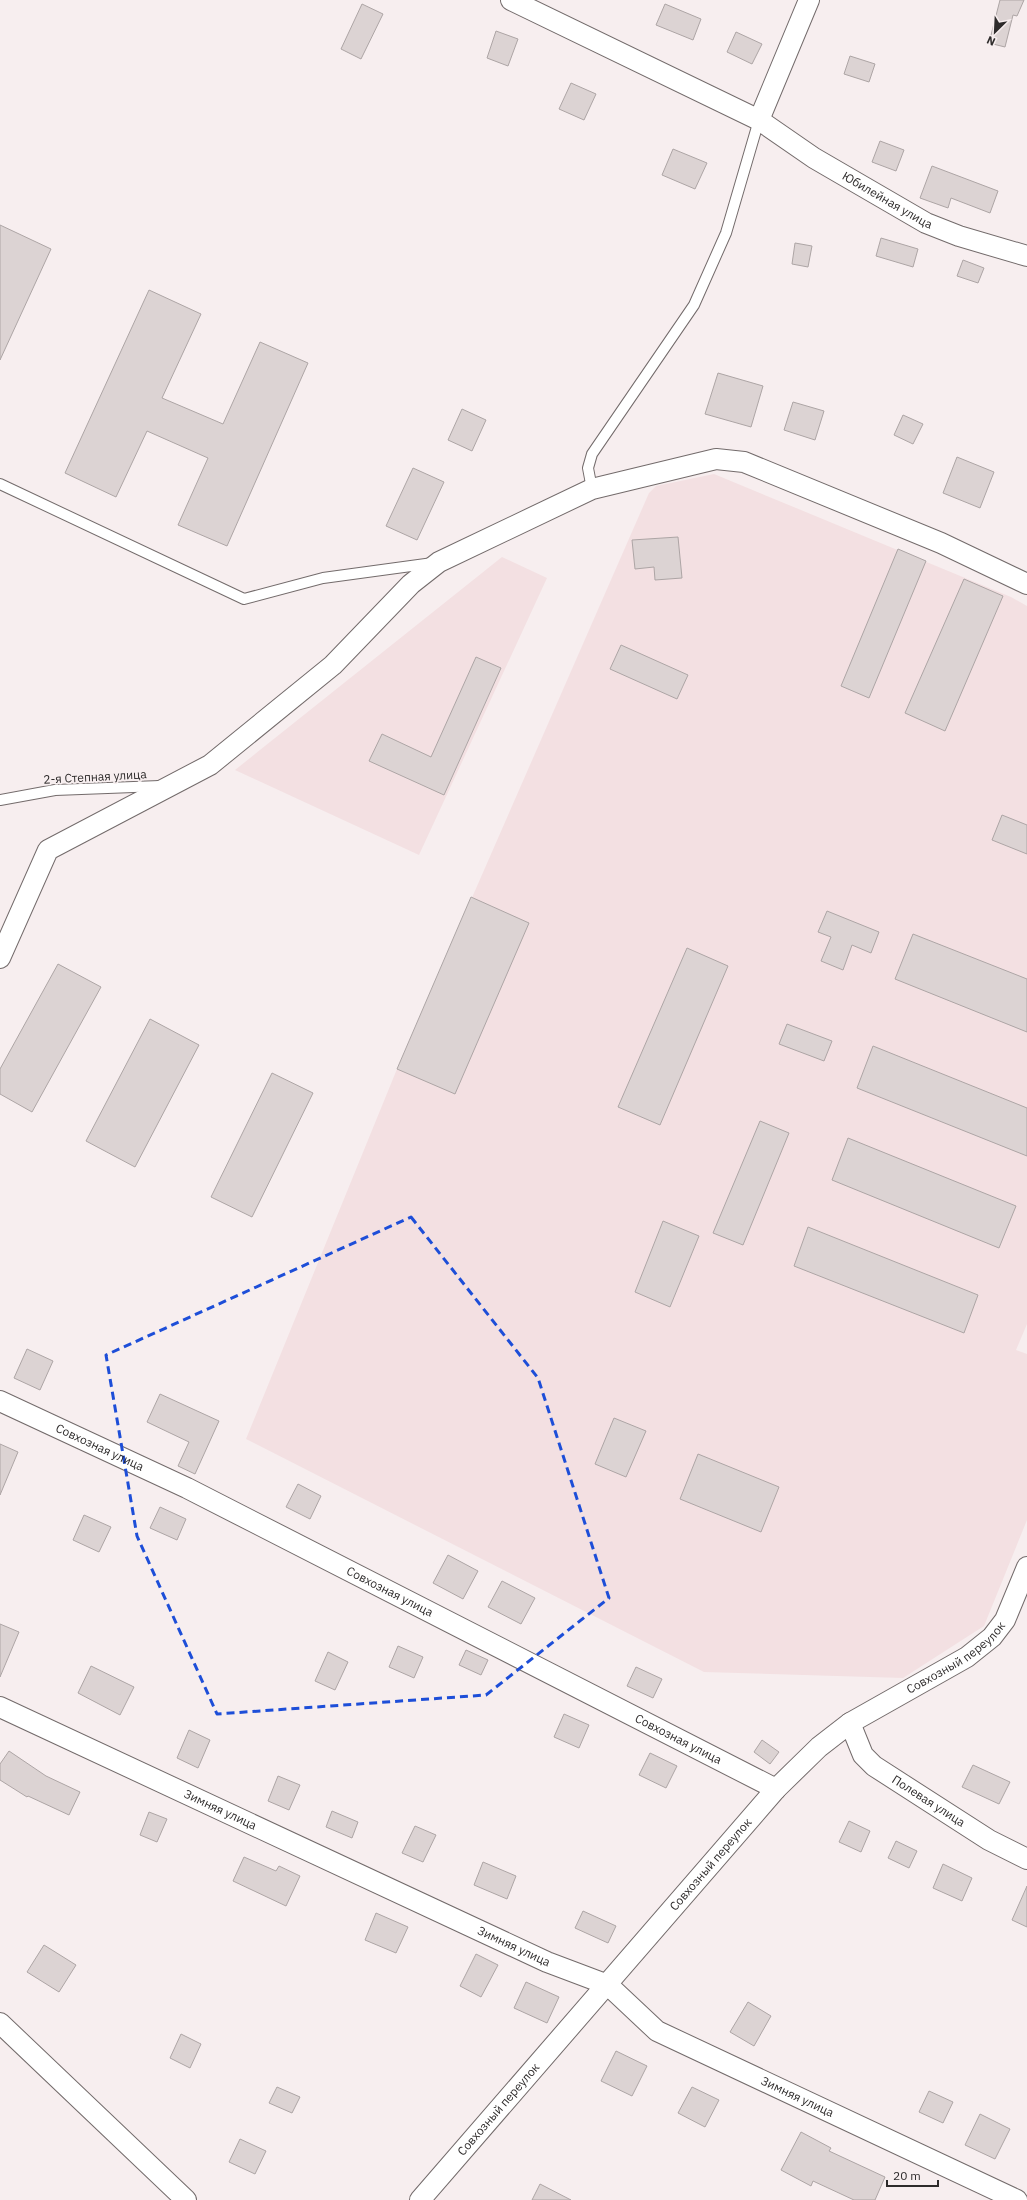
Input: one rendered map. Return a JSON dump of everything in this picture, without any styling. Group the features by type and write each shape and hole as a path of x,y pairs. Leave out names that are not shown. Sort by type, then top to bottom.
{"street":[{"name":"Юбилейная улица","path":"511,0 759,120 814,158 926,223 959,236 1027,256"},
{"path":"759,120 809,0"},
{"path":"0,958 48,850 210,765 272,716 332,665 411,584 438,562 592,489 716,459 744,462 941,543 1027,584"},
{"name":"Совхозная улица","path":"0,1401 187,1488 776,1789"},
{"name":"Совхозный переулок","path":"420,2200 608,1985 776,1789 819,1747 850,1723 967,1657 992,1637 1005,1620 1027,1567"},
{"name":"Зимняя улица","path":"0,1708 540,1958 608,1985 658,2031 1017,2200"},
{"name":"Полевая улица","path":"850,1723 863,1754 874,1766 989,1840 1027,1859"},
{"path":"0,2023 186,2200"}],"lane":[{"path":"592,489 588,468 592,454 694,305 726,232 759,120"},
{"path":"0,484 244,599 323,578 438,562"},
{"name":"2-я Степная улица","path":"0,800 55,790 168,786"}],"highlighted area":[{"path":"411,1217 538,1378 609,1598 486,1695 217,1714 137,1536 106,1355"}],"shaded area":[{"path":"714,474 1011,597 1027,606 1027,1324 1016,1350 1027,1354 1027,1520 984,1626 903,1678 704,1672 246,1439 397,1069 649,493 656,486"},
{"path":"502,557 547,578 419,855 235,770"}],"building":[{"path":"1000,0 1024,0 1017,16 1013,15 1005,47 989,43"},
{"path":"362,4 383,14 361,59 341,49"},
{"path":"665,4 701,19 693,40 656,25"},
{"path":"496,31 518,39 508,66 487,58"},
{"path":"736,32 762,44 752,64 727,52"},
{"path":"850,56 875,64 869,82 844,74"},
{"path":"571,83 596,94 584,120 559,109"},
{"path":"880,141 904,150 896,171 872,162"},
{"path":"673,149 707,163 695,189 662,175"},
{"path":"932,166 998,191 990,213 951,198 948,208 920,198"},
{"path":"0,225 51,249 0,360"},
{"path":"881,238 918,249 913,267 876,256"},
{"path":"795,243 812,246 808,267 792,264"},
{"path":"963,260 984,268 978,283 957,276"},
{"path":"149,290 201,314 162,398 223,424 260,342 308,363 227,546 178,525 208,458 147,431 116,497 65,473"},
{"path":"718,373 763,386 751,427 705,414"},
{"path":"793,402 824,411 815,440 784,430"},
{"path":"462,409 486,420 472,451 448,440"},
{"path":"903,415 923,424 913,444 894,435"},
{"path":"957,457 994,472 980,508 943,493"},
{"path":"413,468 444,482 417,540 386,526"},
{"path":"678,537 682,578 655,580 654,567 635,569 632,540"},
{"path":"898,549 926,561 869,698 841,686"},
{"path":"964,579 1003,596 945,731 905,713"},
{"path":"621,645 688,675 677,699 610,669"},
{"path":"476,657 501,668 444,795 369,761 382,734 431,757"},
{"path":"1002,815 1027,825 1027,854 992,840"},
{"path":"471,897 529,923 455,1094 397,1069"},
{"path":"827,911 879,932 871,953 852,945 843,970 821,961 831,937 818,932"},
{"path":"913,934 1027,979 1027,1032 895,979"},
{"path":"687,948 728,966 660,1125 618,1107"},
{"path":"58,964 101,987 32,1112 0,1094 0,1069"},
{"path":"150,1019 199,1045 135,1167 86,1141"},
{"path":"787,1024 832,1041 824,1061 779,1044"},
{"path":"873,1046 1027,1108 1027,1156 857,1088"},
{"path":"272,1073 313,1093 252,1217 211,1197"},
{"path":"760,1121 789,1133 743,1245 713,1233"},
{"path":"848,1138 1016,1206 999,1248 832,1180"},
{"path":"663,1221 699,1236 670,1307 635,1292"},
{"path":"808,1227 978,1295 964,1333 794,1266"},
{"path":"27,1349 53,1361 40,1390 14,1378"},
{"path":"160,1394 219,1421 195,1474 178,1466 189,1442 147,1422"},
{"path":"614,1418 646,1431 626,1477 595,1464"},
{"path":"0,1444 18,1452 0,1495"},
{"path":"698,1454 779,1487 761,1532 680,1499"},
{"path":"298,1484 321,1496 310,1519 286,1507"},
{"path":"160,1507 186,1519 177,1540 150,1528"},
{"path":"84,1515 111,1527 99,1552 73,1540"},
{"path":"448,1555 478,1571 463,1599 433,1583"},
{"path":"502,1581 535,1598 521,1624 488,1607"},
{"path":"0,1624 19,1632 0,1677"},
{"path":"398,1646 423,1657 414,1678 389,1667"},
{"path":"466,1650 488,1660 481,1675 459,1665"},
{"path":"328,1652 348,1662 335,1690 315,1681"},
{"path":"91,1666 134,1687 120,1715 78,1693"},
{"path":"636,1667 662,1679 653,1698 627,1686"},
{"path":"564,1714 589,1725 579,1748 554,1737"},
{"path":"189,1730 210,1740 198,1768 177,1758"},
{"path":"762,1740 779,1752 770,1764 754,1752"},
{"path":"9,1751 46,1776 80,1792 69,1815 28,1796 27,1797 0,1780 0,1764"},
{"path":"650,1753 677,1766 666,1788 639,1775"},
{"path":"973,1765 1010,1782 999,1804 962,1787"},
{"path":"278,1776 300,1785 289,1810 268,1801"},
{"path":"332,1811 358,1822 352,1838 326,1827"},
{"path":"149,1812 167,1819 157,1842 140,1835"},
{"path":"849,1821 870,1831 861,1852 839,1842"},
{"path":"415,1826 436,1835 423,1862 402,1853"},
{"path":"896,1841 917,1851 909,1868 888,1858"},
{"path":"244,1857 276,1871 279,1866 300,1876 286,1906 233,1881"},
{"path":"483,1862 516,1876 507,1899 474,1885"},
{"path":"943,1864 972,1878 962,1901 933,1888"},
{"path":"1027,1886 1027,1927 1012,1920"},
{"path":"583,1911 616,1926 608,1943 575,1928"},
{"path":"376,1913 408,1927 396,1953 365,1940"},
{"path":"44,1945 76,1965 59,1992 27,1972"},
{"path":"476,1954 498,1965 481,1997 460,1986"},
{"path":"526,1982 559,1997 547,2023 514,2008"},
{"path":"748,2002 771,2016 754,2046 730,2032"},
{"path":"181,2034 201,2044 190,2068 170,2058"},
{"path":"616,2051 647,2066 632,2096 601,2081"},
{"path":"277,2087 300,2097 292,2113 269,2103"},
{"path":"692,2087 719,2100 705,2127 678,2113"},
{"path":"929,2091 953,2102 943,2123 919,2112"},
{"path":"980,2114 1010,2129 995,2159 965,2145"},
{"path":"801,2132 831,2148 829,2151 885,2177 875,2200 854,2200 813,2181 811,2186 781,2170"},
{"path":"240,2139 266,2151 255,2174 229,2162"},
{"path":"540,2184 571,2200 532,2200"}]}
